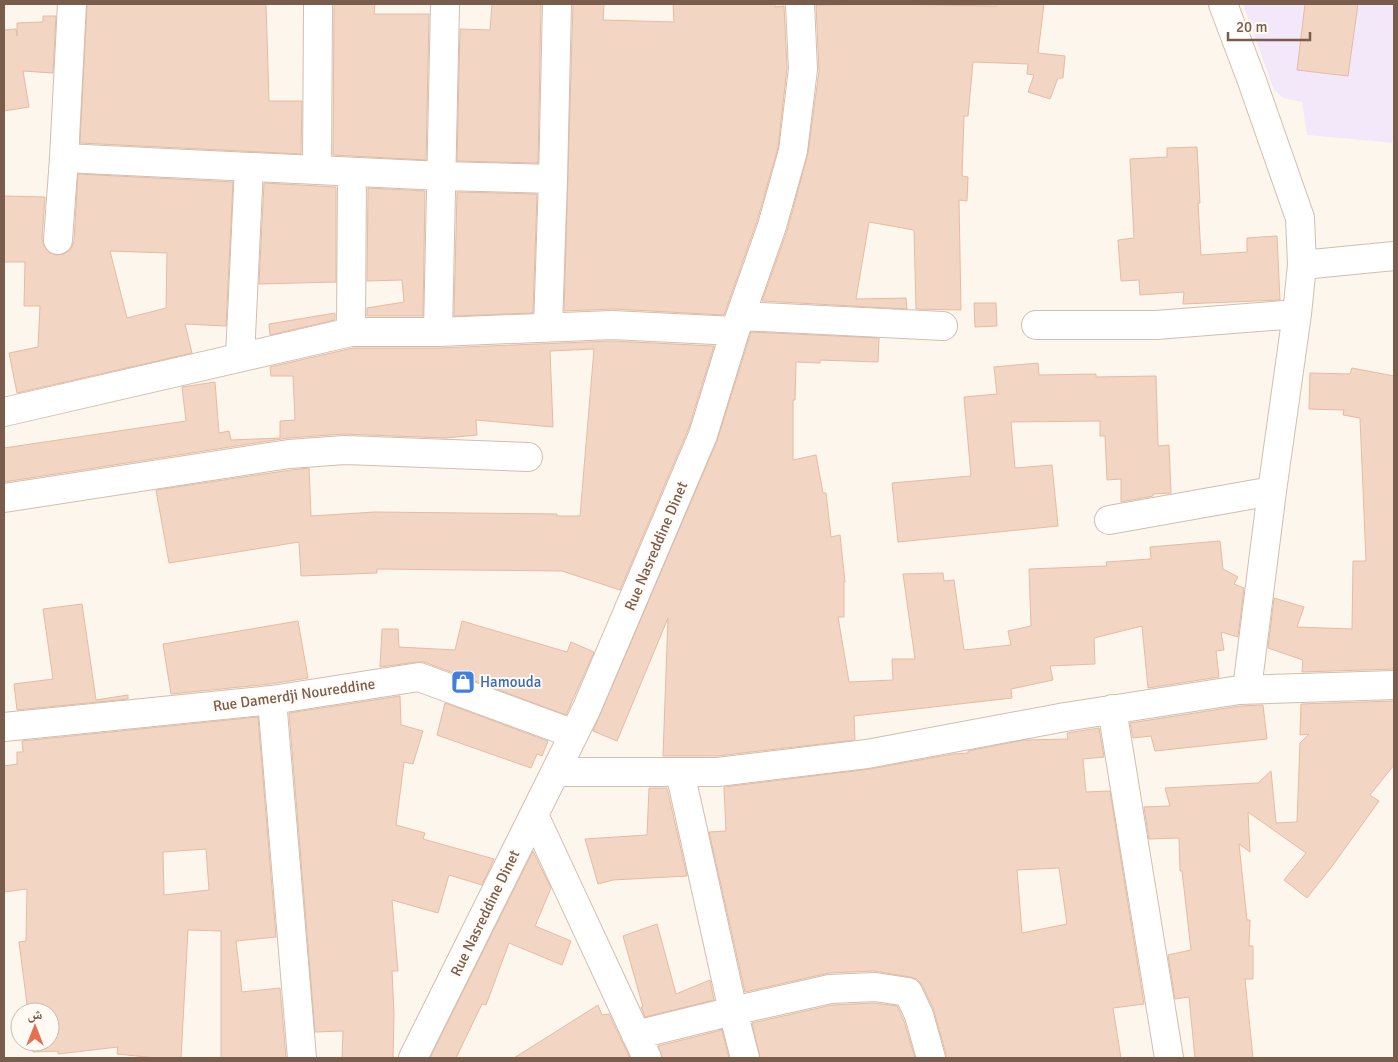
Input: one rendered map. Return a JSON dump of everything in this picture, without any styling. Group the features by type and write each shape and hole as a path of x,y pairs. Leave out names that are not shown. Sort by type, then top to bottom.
{"street":[{"path":"58,240 72,4"},
{"path":"316,170 318,4"},
{"path":"438,332 445,4"},
{"path":"548,327 557,4"},
{"name":"Rue Nasreddine Dinet","path":"413,1058 586,710 703,435 738,324 772,226 792,151 803,69 800,4"},
{"path":"1223,4 1300,218 1302,265 1298,314 1272,491 1247,689"},
{"path":"64,158 442,176 553,179"},
{"path":"240,357 249,166"},
{"path":"351,332 352,172"},
{"path":"1302,265 1394,256"},
{"path":"1036,324 1156,324 1298,314"},
{"path":"4,412 351,332 438,332 612,324 943,326"},
{"path":"4,498 289,454 345,450 528,457"},
{"path":"1109,520 1272,491"},
{"name":"Rue Damerdji Noureddine","path":"4,728 272,700 419,677 574,734"},
{"path":"555,772 718,772 868,754 1112,710 1247,689 1394,685"},
{"path":"272,700 302,1058"},
{"path":"1112,710 1169,1058"},
{"path":"680,772 745,1058"},
{"path":"534,815 642,1046 733,1011 830,989 874,987 908,992 919,1015 931,1058"}],"shaded area":[{"path":"1243,4 1394,4 1394,143 1307,135 1302,102 1283,98 1274,90"}],"building":[{"path":"87,4 266,4 269,101 302,101 301,154 80,143"},
{"path":"334,4 375,4 374,14 429,14 426,160 333,155"},
{"path":"492,4 541,4 538,163 457,161 460,29 490,30"},
{"path":"573,4 604,4 603,20 674,22 673,4 775,4 775,7 784,6 787,68 778,148 757,221 724,315 613,309 564,311"},
{"path":"997,4 1044,4 1038,53 1065,56 1063,78 1058,78 1050,99 1028,92 1034,75 1027,74 1028,64 973,62 968,116 964,116 962,176 968,177 967,201 959,200 961,310 916,309 914,230 869,222 856,299 906,298 907,309 762,301 787,231 808,153 819,71 816,5 996,6"},
{"path":"1305,4 1358,4 1348,76 1297,70"},
{"path":"43,16 56,16 53,73 23,71 29,107 4,111 4,30 16,29 17,36 17,23 43,22"},
{"path":"1197,147 1201,255 1247,252 1247,238 1277,236 1280,300 1183,304 1184,292 1140,295 1139,280 1121,281 1118,240 1134,238 1130,159 1167,157 1167,148"},
{"path":"78,174 233,182 226,326 185,324 192,353 17,393 9,353 38,347 40,306 24,306 25,262 4,262 4,196 45,197 42,239 44,246 50,253 56,255 64,254 71,249 74,241","holes":["110,251 167,253 166,308 127,318"]},
{"path":"264,183 336,187 336,282 259,284"},
{"path":"368,188 425,191 423,316 367,316 367,308 404,302 402,280 367,281"},
{"path":"457,192 537,194 533,313 454,316"},
{"path":"974,303 996,303 997,326 975,327"},
{"path":"335,313 335,320 270,335 269,324"},
{"path":"751,332 879,338 878,362 820,360 820,363 796,362 795,400 793,400 793,460 816,455 823,493 826,493 831,537 840,535 845,582 844,617 838,617 849,682 893,680 892,659 915,659 903,574 943,573 944,581 954,580 964,650 1011,645 1008,631 1031,626 1029,569 1107,566 1106,562 1151,559 1150,547 1220,541 1223,569 1238,577 1234,584 1244,588 1238,637 1221,632 1224,650 1216,651 1219,677 1148,688 1142,626 1094,638 1095,664 1050,666 1053,680 1011,689 1012,698 854,716 855,740 717,756 663,756 668,618 617,741 593,731 717,441"},
{"path":"612,341 714,346 688,430 620,590 562,571 377,569 377,573 301,576 299,542 169,563 156,490 309,468 311,516 375,512 557,514 557,516 580,516 594,349 550,351 553,427 476,420 477,435 445,438 344,434 288,438 4,482 4,448 186,421 182,387 215,382 219,433 229,431 231,440 280,438 280,421 295,420 293,376 271,376 270,367 353,348 439,348"},
{"path":"1038,363 1039,375 1096,374 1096,377 1156,376 1158,446 1169,445 1171,493 1153,494 1153,496 1121,502 1121,479 1107,480 1105,436 1100,436 1100,421 1011,422 1015,468 1052,465 1058,526 898,542 892,483 971,476 964,397 997,394 994,367"},
{"path":"1352,368 1394,376 1394,669 1302,672 1303,660 1268,648 1274,598 1304,607 1297,627 1352,629 1353,561 1366,561 1360,418 1343,415 1344,410 1309,409 1310,373 1350,374"},
{"path":"82,604 96,700 128,695 128,699 17,710 14,684 53,679 43,609"},
{"path":"298,621 308,678 270,684 171,694 163,644"},
{"path":"462,621 567,652 571,642 594,652 566,715 424,662 380,667 382,629 398,629 399,647 455,650"},
{"path":"400,696 401,725 423,731 413,764 404,762 396,825 425,833 423,839 494,859 482,885 449,875 438,913 392,900 398,971 392,971 394,1013 393,1058 342,1058 343,1031 315,1032 289,713"},
{"path":"1394,701 1394,765 1370,795 1379,801 1307,898 1284,880 1306,853 1248,812 1250,852 1239,844 1247,920 1250,920 1249,946 1253,946 1253,979 1245,979 1253,1058 1195,1058 1189,997 1175,999 1168,955 1191,950 1182,871 1180,871 1179,838 1149,839 1144,807 1170,806 1165,788 1258,783 1271,771 1276,823 1297,822 1300,743 1309,734 1300,735 1301,704"},
{"path":"445,703 548,741 542,756 537,754 531,768 437,735"},
{"path":"1263,705 1267,739 1155,751 1151,736 1133,738 1130,723 1240,706"},
{"path":"258,717 276,937 236,941 242,992 280,988 286,1058 221,1058 221,931 188,930 181,1058 156,1058 117,1054 118,1047 58,1054 60,1052 60,1002 27,1002 19,942 26,941 27,889 4,892 4,766 17,764 17,752 23,752 22,741","holes":["206,849 209,890 164,895 163,852"]},
{"path":"1099,728 1104,757 1083,759 1086,792 1110,791 1144,1004 1113,1008 1121,1058 946,1058 933,1008 922,985 917,979 910,977 874,971 829,973 745,992 709,832 726,831 724,787 870,769 968,753 968,751 1024,740 1068,739 1067,733","holes":["1059,868 1067,924 1022,933 1017,870"]},
{"path":"649,788 667,788 687,876 613,880 598,884 585,839 647,835"},
{"path":"533,851 551,888 535,926 571,941 562,965 509,943 486,1005 482,1004 456,1058 430,1058"},
{"path":"657,924 676,994 710,980 714,1000 645,1017 623,936"},
{"path":"874,1003 897,1006 904,1021 915,1058 760,1058 752,1023 832,1005"},
{"path":"598,1005 602,1015 609,1014 630,1058 514,1058"},
{"path":"722,1030 729,1058 662,1058 658,1046"}],"place":[{"name":"Hamouda","path":"463,682"}]}
